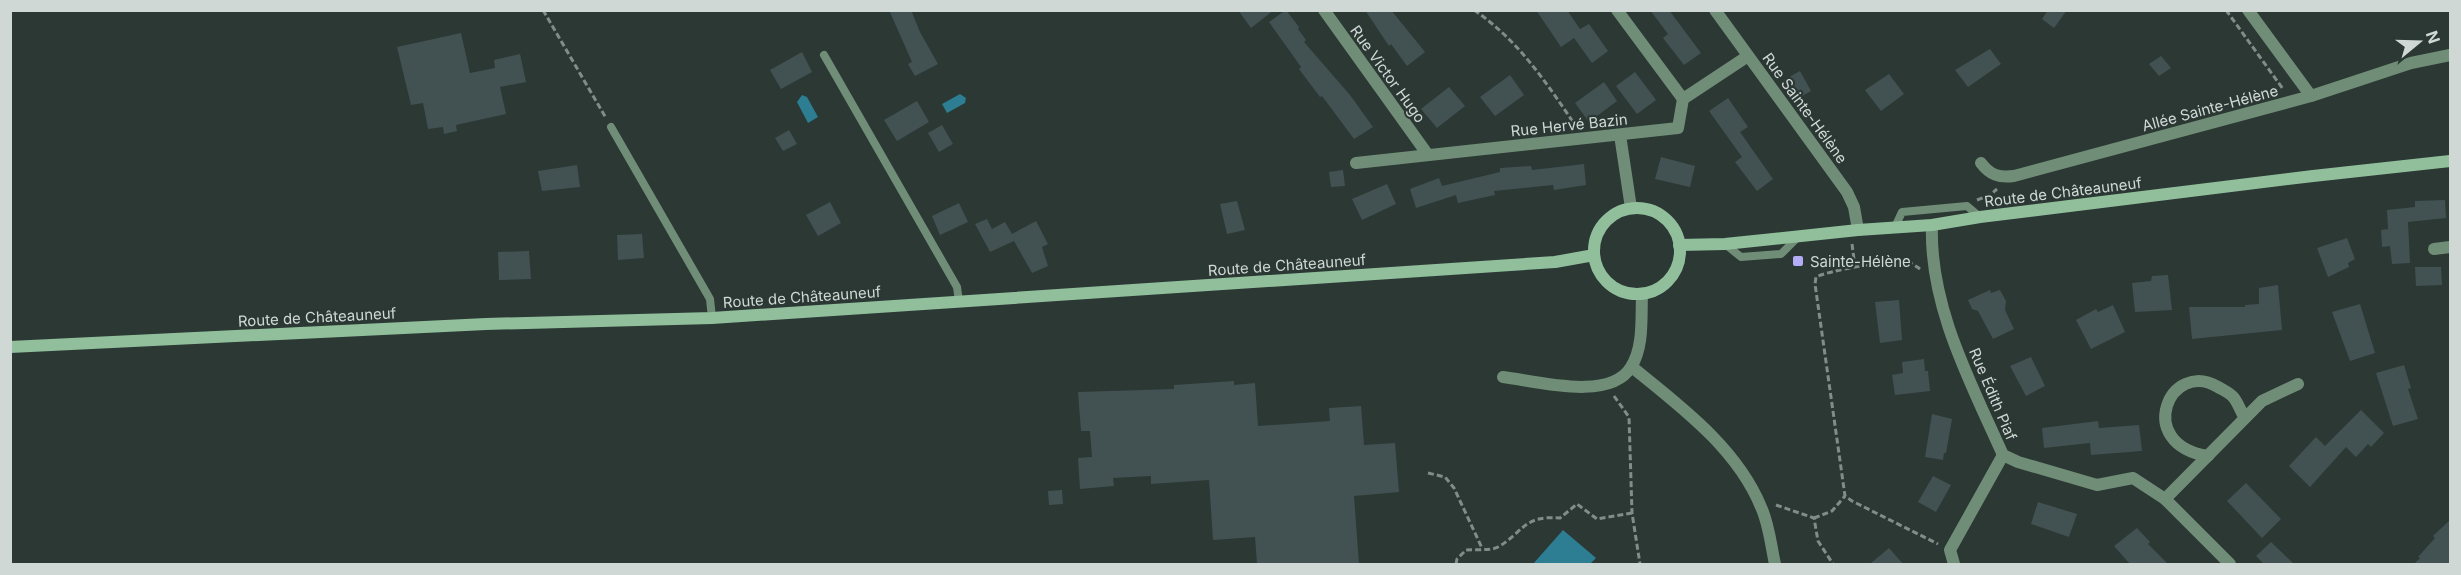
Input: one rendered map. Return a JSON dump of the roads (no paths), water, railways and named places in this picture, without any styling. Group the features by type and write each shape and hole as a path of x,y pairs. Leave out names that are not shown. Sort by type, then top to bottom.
{"main road":[{"name":"Route de Châteauneuf","path":"1679,245 1725,244 1932,225 1980,217 2451,161"},
{"path":"1632,208 1657,213 1668,221 1679,245 1677,265 1666,282 1655,290 1642,294 1615,289 1597,268 1594,255 1595,242 1600,229 1608,219 1632,208"},
{"name":"Route de Châteauneuf","path":"10,347 486,324 712,318 1544,262 1594,255"}],"street":[{"name":"Rue Victor Hugo","path":"1324,10 1428,155"},
{"path":"1617,10 1683,99 1748,56"},
{"name":"Rue Sainte-Hélène","path":"1715,10 1847,192 1854,207 1858,230"},
{"path":"2248,10 2311,96"},
{"name":"Allée Sainte-Hélène","path":"1981,163 1990,174 2005,178 2311,96 2411,63 2451,55"},
{"name":"Rue Hervé Bazin","path":"1356,163 1678,128 1683,99"},
{"path":"1620,135 1632,208"},
{"name":"Rue Édith Piaf","path":"1932,225 1936,279 1959,356 2003,455 2018,462 2097,485 2133,478 2166,499 2230,564"},
{"path":"2434,249 2451,247"},
{"path":"1503,376 1582,388 1606,385 1622,378 1632,367 1640,336 1642,294"},
{"path":"1632,367 1718,442 1743,473 1762,508 1775,564"},
{"path":"2208,456 2191,453 2178,445 2169,434 2165,417 2170,398 2178,388 2193,380 2209,381 2233,396 2245,418"},
{"path":"2166,499 2262,400 2298,384"},
{"path":"1954,564 1950,550 2003,455"}],"lane":[{"path":"824,55 957,287 959,302"},
{"path":"611,127 710,299 712,318"},
{"path":"1895,227 1902,212 1967,206 1980,217"}],"water":[{"path":"960,94 966,98 965,103 947,113 942,104"},
{"path":"802,95 807,97 818,117 808,123 797,102"},
{"path":"1563,530 1596,558 1590,564 1533,564"}],"place":[{"name":"Sainte-Hélène","path":"1798,261"}]}
